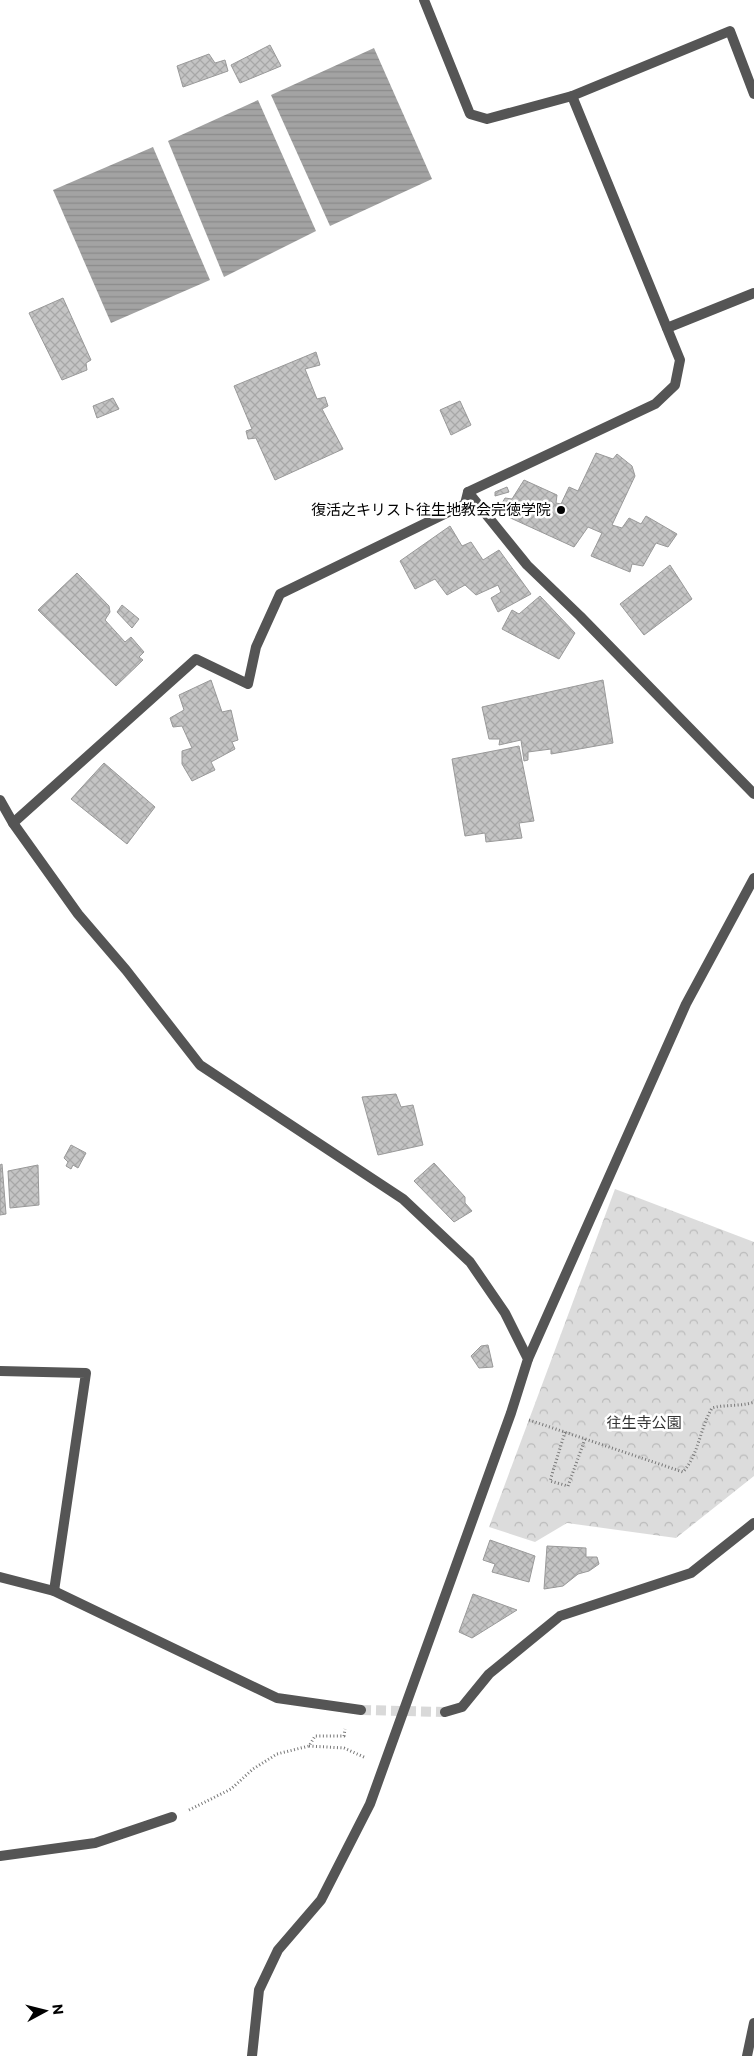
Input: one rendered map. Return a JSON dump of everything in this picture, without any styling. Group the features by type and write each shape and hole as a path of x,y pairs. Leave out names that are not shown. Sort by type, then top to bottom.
{"street":[{"path":"424,0 470,114 487,119 572,96 730,31 754,94"},
{"path":"468,492 655,404 675,385 680,360 572,96"},
{"path":"667,328 754,293"},
{"path":"468,492 527,565 580,616 754,794"},
{"path":"13,822 196,660 248,684 256,646 280,594 465,504 468,492"},
{"path":"0,800 13,822 78,914 126,970 200,1065 403,1199 470,1262 505,1313 528,1359"},
{"path":"252,2056 259,1990 278,1950 321,1900 370,1804 511,1414 528,1359 686,1004 754,878"},
{"path":"0,1371 86,1373 54,1591"},
{"path":"444,1712 462,1707 489,1674 560,1616 691,1573 754,1523"},
{"path":"0,1577 54,1591 278,1698 361,1710"},
{"path":"0,1856 95,1843 172,1818"},
{"path":"747,2056 754,2024"}],"path":[{"path":"511,1414 683,1472 691,1463 705,1426 706,1416 712,1408 723,1405 747,1405 754,1402"},
{"path":"565,1432 550,1481 568,1486 585,1439"},
{"path":"309,1746 315,1736"},
{"path":"172,1818 202,1805 231,1788 253,1769 277,1754 309,1746 344,1748 384,1766"}],"green space":[{"name":"往生寺公園","path":"615,1189 754,1242 754,1476 676,1538 567,1523 535,1542 489,1527"}],"shaded area":[{"path":"374,48 432,179 330,226 271,95"},
{"path":"258,100 316,231 224,277 168,141"},
{"path":"153,147 210,280 111,323 53,190"}],"building":[{"path":"270,45 281,66 240,83 231,65"},
{"path":"209,54 215,63 225,60 228,71 183,87 177,66"},
{"path":"63,298 91,360 86,363 87,370 62,380 29,313"},
{"path":"316,352 320,365 305,369 317,399 325,397 328,406 322,409 343,449 275,480 256,438 248,439 246,431 252,429 234,386"},
{"path":"113,398 119,409 97,418 93,406"},
{"path":"460,401 471,425 451,435 440,410"},
{"name":"復活之キリスト往生地教会完徳学院","path":"596,453 613,459 617,454 632,466 635,476 612,525 622,528 629,518 641,524 646,516 677,534 668,547 656,543 643,566 632,564 630,572 591,556 602,533 588,527 574,547 504,515 501,505 505,498 512,499 524,480 557,495 556,503 561,504 569,487 578,491"},
{"path":"507,487 509,492 495,496 495,492"},
{"path":"450,526 462,546 471,542 483,560 499,550 531,594 498,612 491,598 501,592 498,585 476,595 465,585 447,595 435,579 415,589 400,561"},
{"path":"670,565 692,599 644,635 620,604"},
{"path":"77,573 109,606 110,612 105,620 125,642 131,637 144,652 139,657 143,660 116,686 38,610"},
{"path":"540,596 575,633 559,659 502,629 512,610 519,614"},
{"path":"122,605 139,619 132,628 117,612"},
{"path":"211,680 222,712 231,710 238,740 232,742 235,749 211,762 215,770 192,781 182,764 182,751 192,748 182,726 173,727 170,718 184,710 179,695"},
{"path":"603,680 613,743 551,754 551,749 528,752 528,760 524,761 521,740 499,745 500,739 489,739 482,707"},
{"path":"519,746 534,821 519,823 522,838 486,842 485,833 465,836 452,759"},
{"path":"104,763 155,807 127,844 71,799"},
{"path":"396,1094 401,1107 413,1105 423,1145 378,1155 362,1097"},
{"path":"71,1145 86,1153 78,1168 73,1165 71,1169 66,1166 68,1162 64,1158"},
{"path":"434,1163 465,1197 465,1203 472,1211 454,1222 414,1181"},
{"path":"2,1164 6,1214 0,1215 0,1165"},
{"path":"38,1165 39,1205 10,1208 8,1171"},
{"path":"488,1345 493,1367 479,1368 471,1356 481,1346"},
{"path":"490,1540 535,1556 529,1582 492,1572 495,1564 483,1560"},
{"path":"547,1546 586,1548 586,1557 597,1557 599,1564 589,1571 578,1574 563,1586 544,1589"},
{"path":"473,1594 517,1610 472,1638 459,1632"}],"tunnel":[{"path":"361,1710 445,1712"}],"place":[{"name":"復活之キリスト往生地教会完徳学院","path":"561,510"}]}
